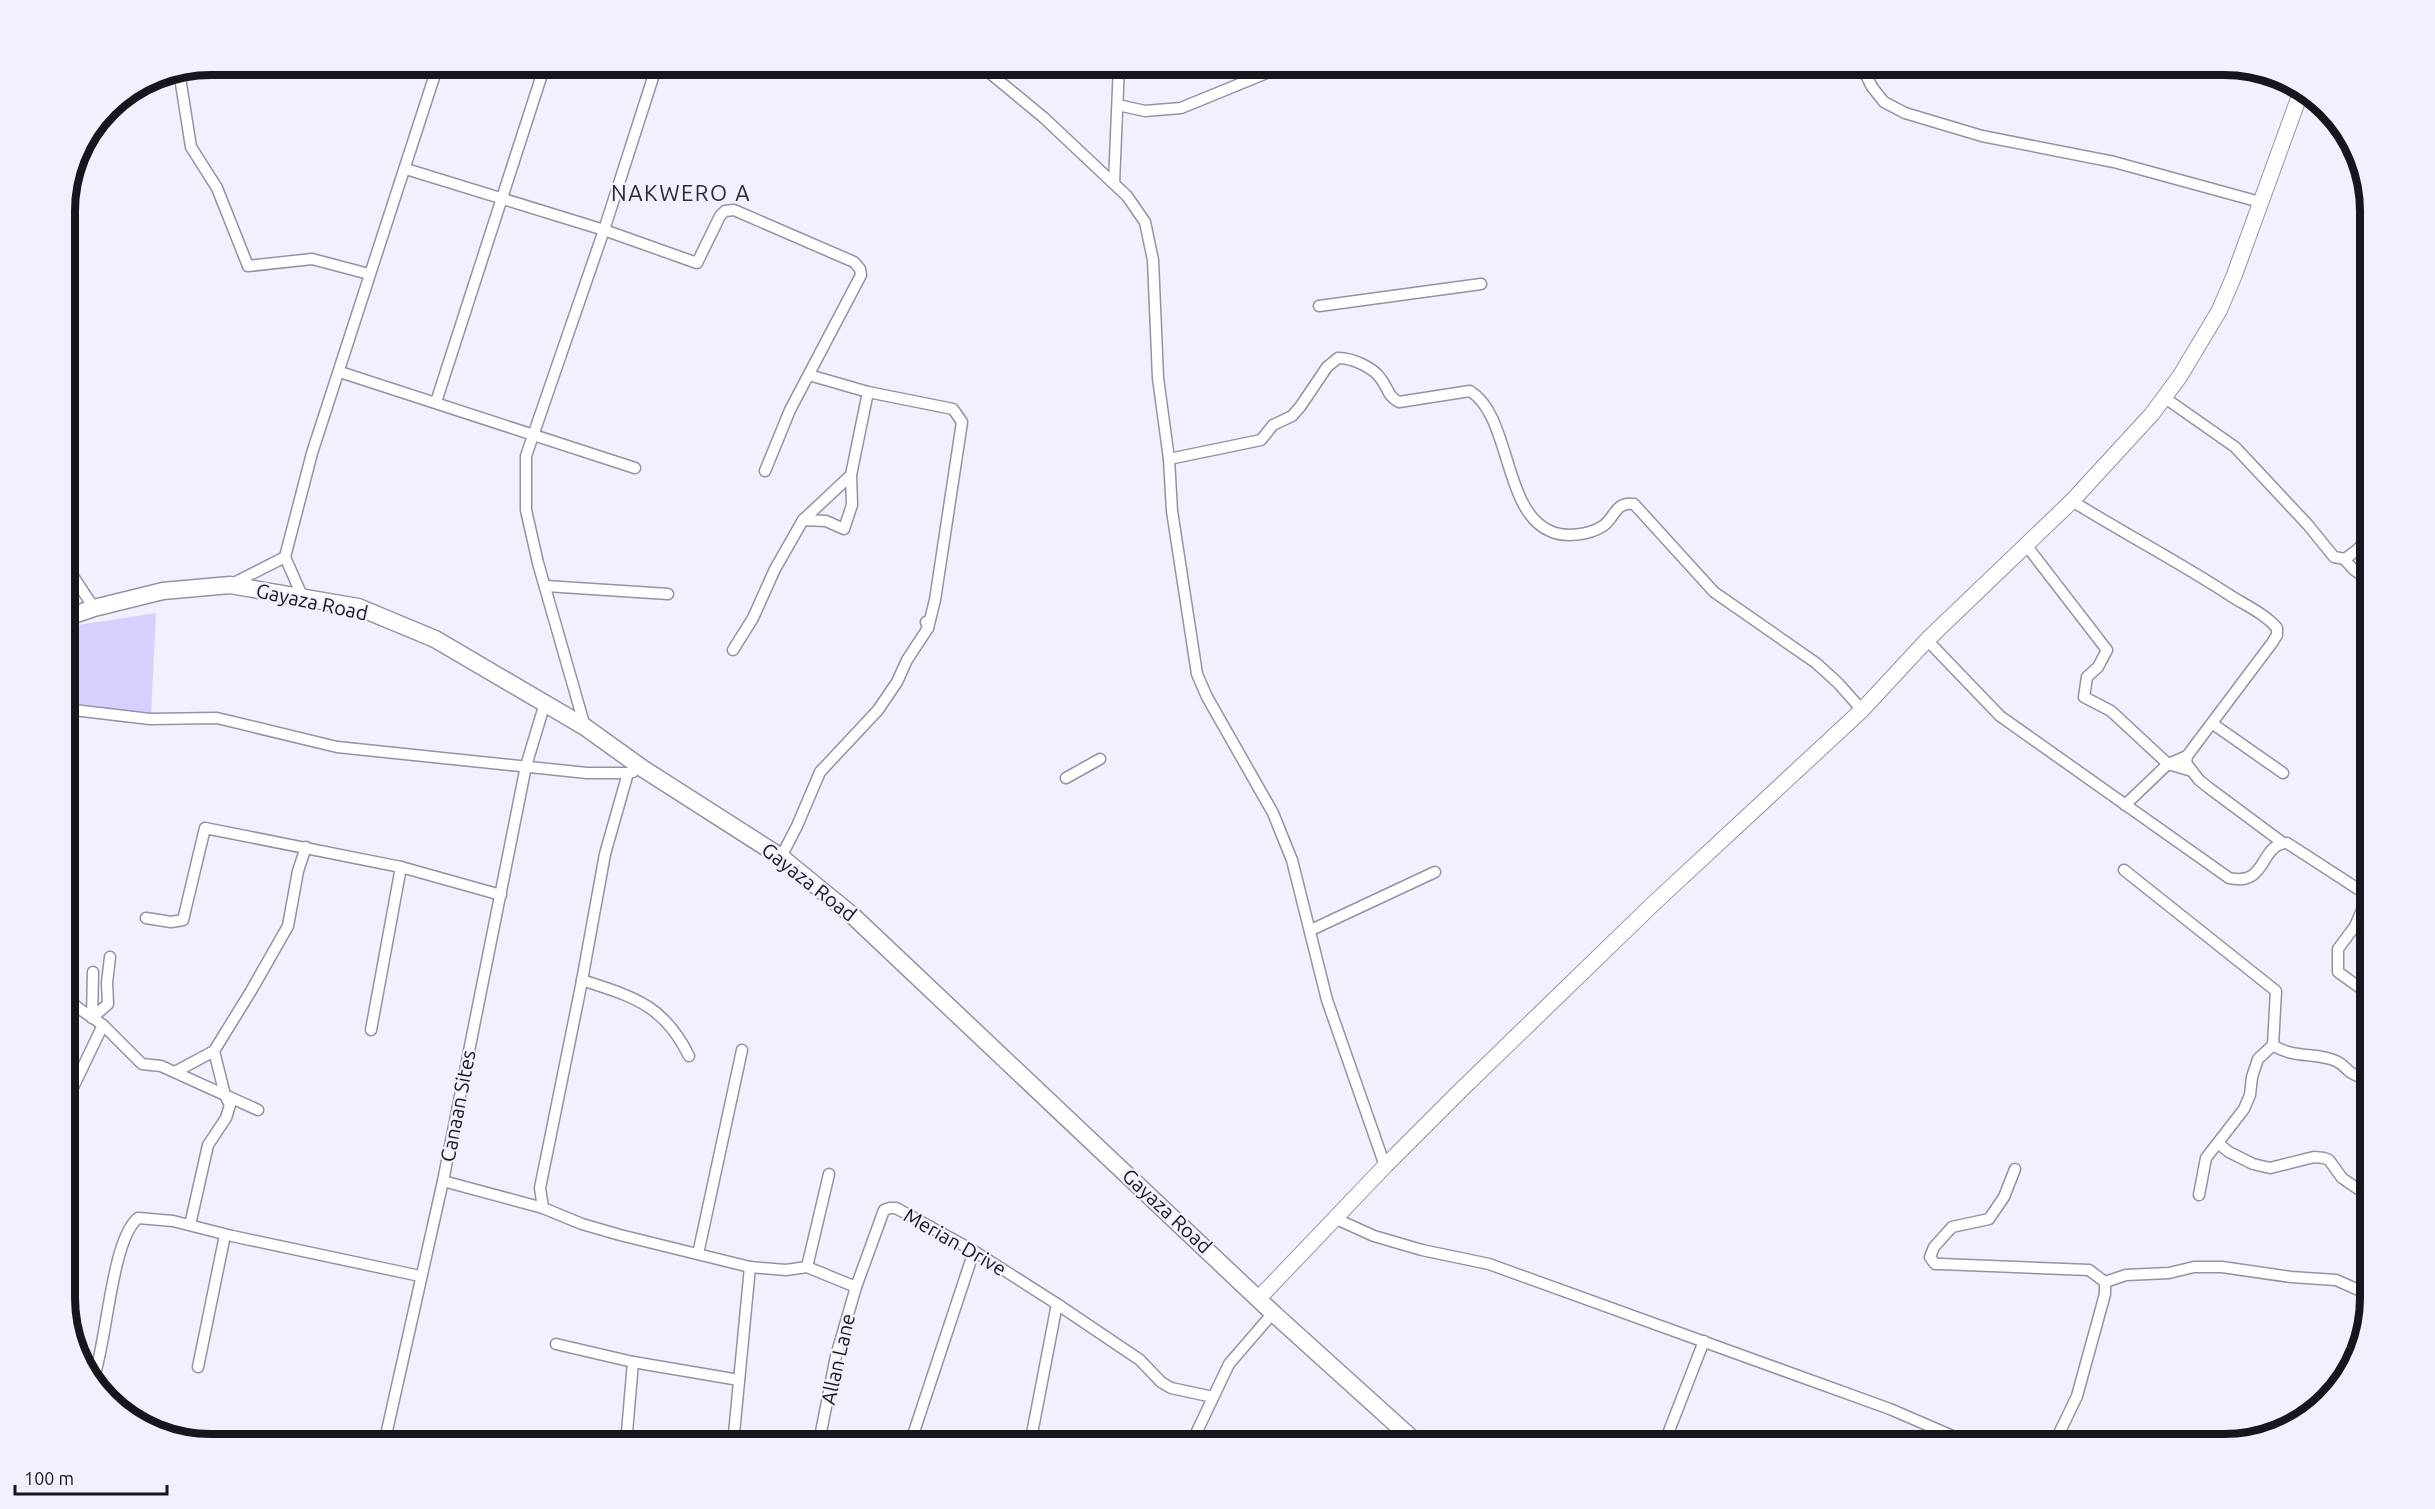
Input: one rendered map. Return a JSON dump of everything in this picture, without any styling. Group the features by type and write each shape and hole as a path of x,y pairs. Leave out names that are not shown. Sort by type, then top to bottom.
{"main road":[{"name":"Gayaza Road","path":"75,615 163,591 230,585 358,607 435,639 585,727 635,771 780,857 860,923 1274,1313 1407,1434"}],"street":[{"path":"303,598 285,557 312,453 435,75"},
{"path":"436,402 541,75"},
{"path":"585,727 526,510 526,456 604,230 653,75"},
{"path":"993,75 1043,117 1114,183 1138,209 1149,236 1156,305 1158,378 1173,521 1197,674 1207,697 1278,824 1292,860 1327,1000 1385,1166"},
{"path":"1114,183 1119,75"},
{"path":"1118,105 1145,111 1181,108 1260,75"},
{"path":"1866,75 1884,102 1905,113 1982,136 2114,162 2260,202"},
{"path":"180,79 191,147 217,188 248,266 312,259 369,274"},
{"path":"1259,1298 1385,1166 1653,904 1862,710 1927,640 2072,501 2124,447 2165,398 2218,311 2234,276 2299,98"},
{"path":"406,169 604,230 697,263 720,216 725,211 734,210 854,262 860,268 861,275 790,410 765,471"},
{"path":"1319,306 1481,284"},
{"path":"1168,459 1261,441 1273,425 1292,416 1326,367 1338,357 1351,360 1377,375 1391,398 1399,402 1470,391 1480,398 1489,413 1524,504 1539,525 1555,533 1570,535 1584,533 1605,525 1619,506 1634,504 1714,592 1816,663 1862,710"},
{"path":"339,372 635,468"},
{"path":"780,857 797,826 820,772 878,710 897,682 927,625 935,600 962,422 953,409 868,392 809,375"},
{"path":"803,520 826,521 844,529 852,505 851,475 868,392"},
{"path":"2165,398 2235,447 2308,525 2334,557 2344,559 2360,574"},
{"path":"733,650 753,618 775,569 803,520 851,475"},
{"path":"2072,501 2120,531 2185,566 2257,611 2277,628 2277,635 2272,643 2187,756 2168,764 2125,805"},
{"path":"2026,545 2108,651 2098,667 2087,677 2084,697 2111,711 2168,764 2192,771"},
{"path":"2344,559 2360,546"},
{"path":"230,585 285,557"},
{"path":"75,579 94,608"},
{"path":"546,585 668,594"},
{"path":"1927,640 2000,716 2229,878 2242,881 2251,878 2270,853 2283,843"},
{"name":"Canaan Sites","path":"386,1434 443,1181 526,766 545,703"},
{"path":"75,711 150,719 217,718 337,747 587,773 635,771 605,854 540,1188 543,1208"},
{"path":"2213,724 2283,773"},
{"path":"2187,756 2186,763 2209,788 2283,843 2295,847 2360,890"},
{"path":"1066,778 1100,759"},
{"path":"146,918 171,922 183,920 205,828 401,867 501,895"},
{"path":"175,1072 214,1051 288,926 298,871 306,847"},
{"path":"371,1030 401,867"},
{"path":"2124,870 2276,991 2273,1045 2259,1059 2244,1109 2206,1158 2199,1195"},
{"path":"1311,930 1435,872"},
{"path":"2360,915 2355,926 2337,949 2338,972 2360,988"},
{"path":"92,1018 108,1004 107,983 110,957"},
{"path":"92,1018 93,972"},
{"path":"582,980 616,991 651,1007 677,1032 689,1056"},
{"path":"75,1004 102,1025 141,1064 161,1066 258,1110"},
{"path":"75,1083 102,1025"},
{"path":"2273,1045 2281,1051 2333,1059 2344,1064 2350,1073 2360,1076"},
{"path":"698,1254 742,1050"},
{"path":"190,1225 208,1145 226,1118 230,1105 225,1095 214,1051"},
{"path":"2219,1144 2229,1152 2253,1164 2270,1168 2314,1157 2324,1158 2329,1160 2342,1178 2360,1190"},
{"path":"2015,1169 2004,1197 1989,1219 1952,1227 1930,1252 1931,1261 1941,1264 2024,1269 2089,1270 2105,1282"},
{"path":"807,1267 829,1174"},
{"path":"443,1181 543,1208 582,1224 698,1254 750,1267 786,1270 807,1267 856,1287"},
{"name":"Merian Drive","path":"856,1287 884,1210 896,1208 974,1251 1057,1304 1140,1360 1161,1382 1171,1388 1213,1397"},
{"path":"95,1369 117,1265 130,1224 138,1218 173,1221 420,1276"},
{"path":"1334,1218 1374,1236 1422,1250 1489,1264 1524,1279 1704,1341 1890,1409 1948,1434"},
{"path":"198,1367 225,1234"},
{"path":"913,1434 974,1251"},
{"path":"734,1434 750,1267"},
{"path":"2105,1282 2126,1275 2169,1273 2214,1267 2336,1280 2360,1291"},
{"path":"2059,1434 2077,1396 2105,1294 2105,1282"},
{"name":"Allan Lane","path":"821,1432 836,1356 856,1287"},
{"path":"1032,1434 1057,1304"},
{"path":"1196,1434 1229,1364 1274,1313"},
{"path":"1668,1434 1704,1341"},
{"path":"556,1344 633,1362 739,1380"},
{"path":"627,1434 633,1362"}],"shaded area":[{"path":"156,613 151,714 75,703 75,625"}],"district":[{"name":"NAKWERO A","path":"681,193"}]}
